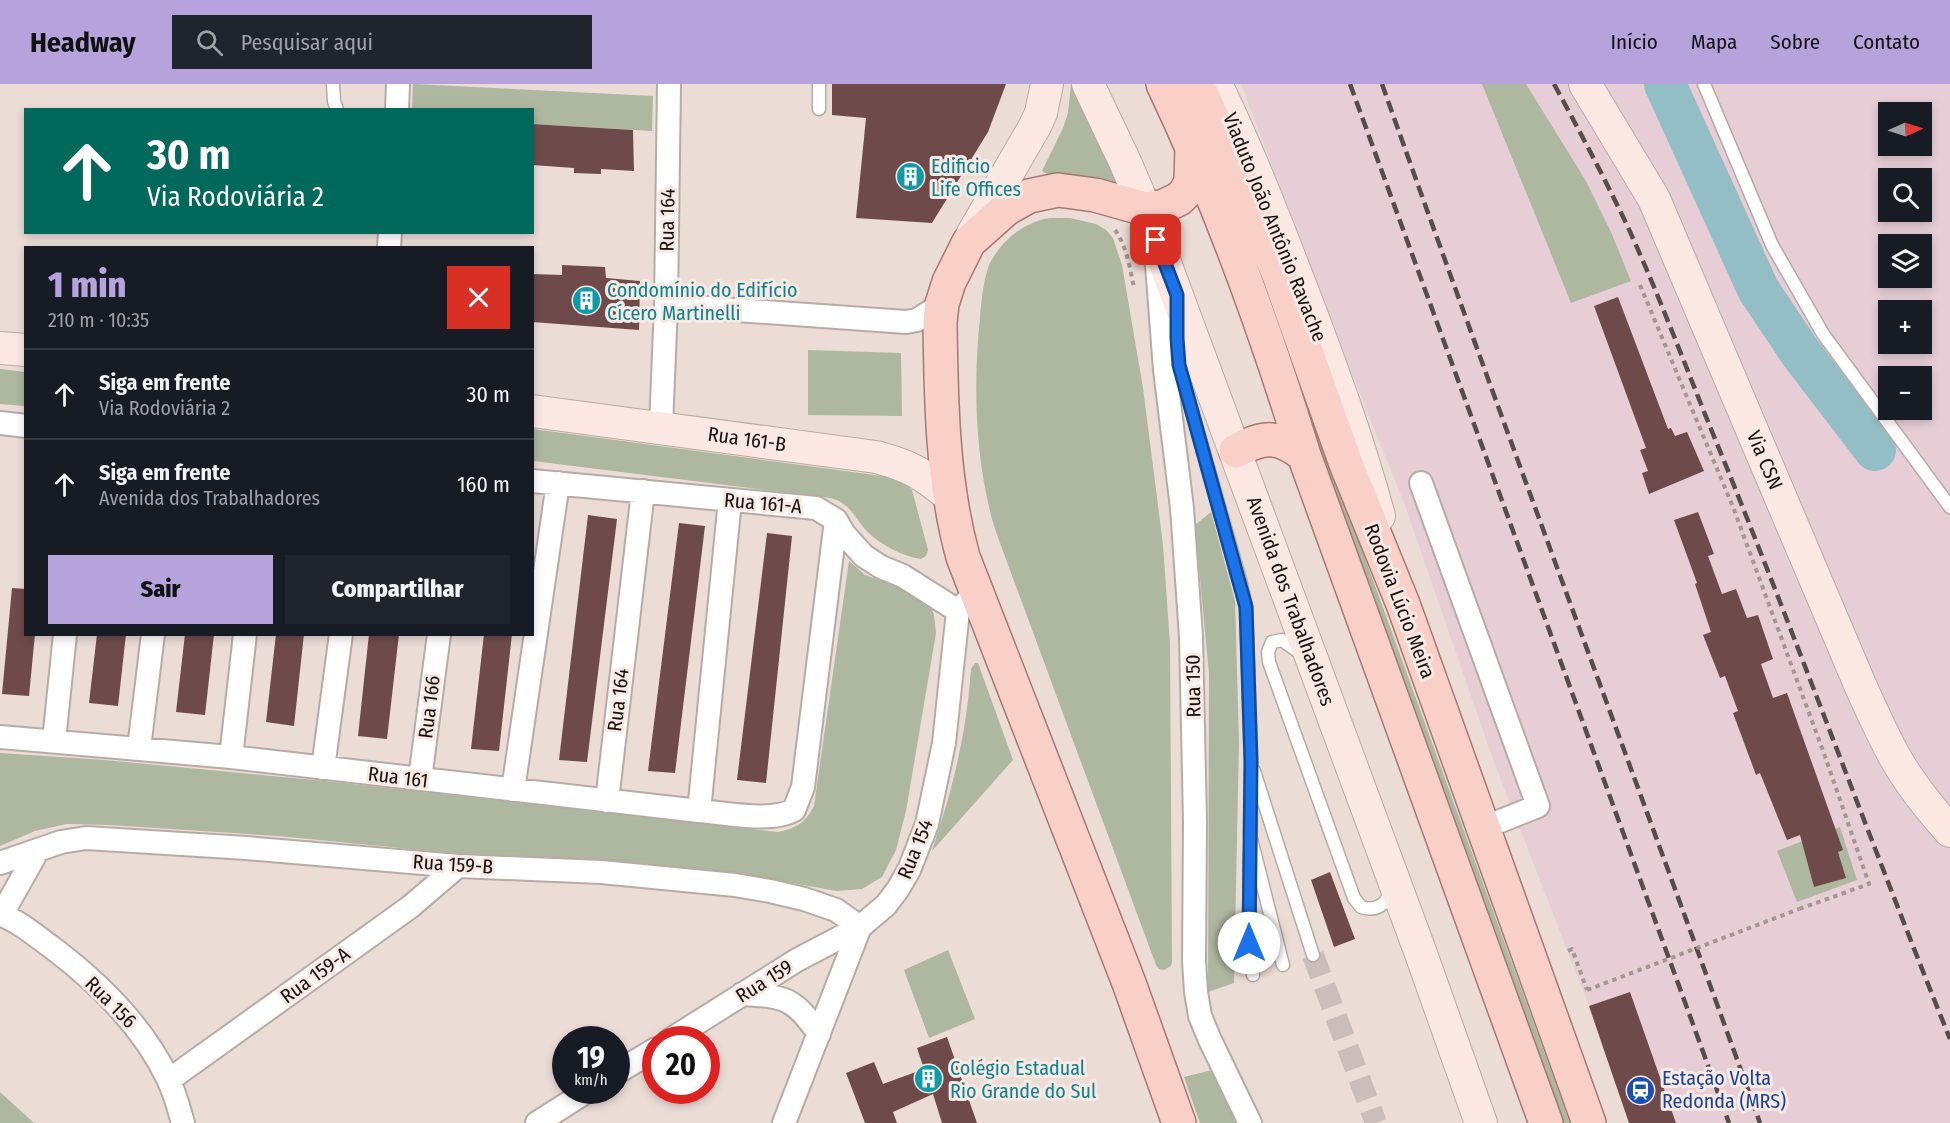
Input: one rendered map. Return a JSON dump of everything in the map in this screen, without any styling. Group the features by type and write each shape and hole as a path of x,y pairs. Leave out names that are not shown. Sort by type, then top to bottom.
{"main road":[{"name":"Rodovia Lúcio Meira","path":"1163,84 1192,145 1240,265 1304,455 1546,1123"},
{"name":"Rodovia Lúcio Meira","path":"1197,84 1279,275 1346,464 1403,604 1589,1123"},
{"path":"1179,1123 1129,983 967,601 945,447 940,342 942,304 949,282 969,242 1006,209 1029,196 1058,190 1089,194 1145,209 1171,204 1185,193 1191,182 1192,145"},
{"path":"1222,465 1250,444 1267,439 1284,442 1304,455"}],"street":[{"path":"397,108 398,84"},
{"name":"Rua 164","path":"661,427 666,305 669,84"},
{"path":"969,242 1035,126 1043,105 1047,84"},
{"name":"Avenida dos Trabalhadores","path":"1088,84 1145,209 1177,295 1222,465 1314,666 1481,1123"},
{"name":"Viaduto João Antônio Ravache","path":"1216,84 1285,246 1333,370 1365,464 1403,604"},
{"name":"Via CSN","path":"1586,84 1654,200 1865,697 1896,760 1915,788 1950,831"},
{"name":"Rua 150","path":"1156,240 1165,370 1182,508 1192,647 1195,984 1200,1016 1250,1123"},
{"path":"666,305 906,322 916,320 942,304"},
{"path":"0,348 24,351"},
{"name":"Rua 161-B","path":"534,411 876,457 909,467 923,474 951,497"},
{"path":"0,423 24,426"},
{"name":"Rua 161-A","path":"534,480 816,508 836,520 844,534 864,556 881,567 967,601"},
{"path":"513,790 558,483"},
{"path":"1420,483 1539,806 1484,828"},
{"name":"Rua 164","path":"607,801 643,491"},
{"path":"699,811 730,500"},
{"name":"Rua 161","path":"0,736 231,757 699,811 786,815 795,810 803,787 836,520"},
{"name":"Rua 154","path":"784,1123 860,927 885,905 898,889 909,870 927,824 944,743 967,601"},
{"path":"54,741 65,636"},
{"path":"139,748 153,636"},
{"path":"231,757 245,636"},
{"path":"323,768 341,636"},
{"name":"Rua 166","path":"420,779 439,636"},
{"name":"Rua 159-B","path":"0,864 61,842 86,838 246,848 458,866 613,873 770,891 836,910 860,927"},
{"path":"1,914 38,850"},
{"name":"Rua 159-A","path":"169,1080 410,907 458,866"},
{"name":"Rua 156","path":"1,914 19,923 69,960 108,995 142,1033 169,1080 183,1123"},
{"name":"Rua 159","path":"692,1026 797,960 860,927"},
{"path":"742,994 781,998 793,1003 802,1010 819,1034"},
{"path":"537,1123 567,1104"}],"lane":[{"path":"333,84 336,108"},
{"path":"819,84 819,109"},
{"path":"1704,84 1772,245 1822,334 1950,507"},
{"path":"1222,465 1246,607 1251,762 1249,943 1253,975"},
{"path":"1314,666 1295,648 1282,640 1272,642 1269,646 1272,675 1357,903 1365,909 1383,905 1389,898 1393,879"},
{"path":"1251,762 1313,955"},
{"path":"1250,836 1283,966"}],"path":[{"path":"1110,224 1120,238 1127,257 1135,298"},
{"path":"1568,951 1572,949 1587,990 1869,884 1826,759 1737,518 1640,285"}],"shaded area":[{"path":"1241,84 1950,84 1950,1123 1629,1123 1589,1006 1495,765 1404,503 1329,317"}],"green space":[{"path":"413,84 653,96 652,131 534,124 534,108 412,108"},
{"path":"1071,84 1120,189 1082,176 1049,175 1042,171 1068,113"},
{"path":"1189,84 1229,172 1340,489 1570,1123 1553,1123"},
{"path":"1482,84 1526,84 1586,181 1611,232 1631,281 1571,303"},
{"path":"1050,218 1070,218 1096,224 1113,238 1122,265 1143,388 1163,545 1170,644 1172,961 1171,966 1164,970 1159,969 1156,965 999,541 986,494 982,469 976,393 981,305 986,275 990,263 1007,240 1031,223"},
{"path":"808,350 901,353 902,416 808,415"},
{"path":"0,369 24,372 24,406 0,404"},
{"path":"534,429 897,478 912,490 928,550 926,556 921,559 890,548 869,534 846,506 830,498 534,461"},
{"path":"1211,512 1235,601 1239,742 1234,983 1208,992 1209,674 1195,525"},
{"path":"849,561 865,575 918,594 929,601 934,615 936,633 906,811 896,850 882,877 862,889 837,891 736,873 615,862 462,854 278,836 110,825 67,824 35,831 0,846 0,753 105,760 325,781 778,832 790,829 804,821 814,806"},
{"path":"975,663 978,663 1013,760 932,851 958,762 971,669"},
{"path":"1840,827 1857,880 1797,902 1777,851"},
{"path":"948,950 975,1019 929,1038 904,970"},
{"path":"1212,1070 1236,1123 1200,1123 1184,1077"},
{"path":"0,1092 34,1123 0,1123"}],"building":[{"path":"832,84 1006,84 988,132 932,223 856,218 866,118 832,115"},
{"path":"534,124 633,130 634,171 601,169 601,174 574,173 574,168 534,165"},
{"name":"Condomínio do Edifício Cícero Martinelli","path":"562,265 605,267 606,278 640,281 639,330 534,322 534,274 562,275"},
{"path":"1618,297 1668,429 1671,428 1675,436 1687,432 1704,471 1649,494 1642,473 1648,471 1640,450 1646,448 1594,306"},
{"path":"1698,512 1714,554 1708,556 1722,594 1736,589 1747,618 1758,615 1773,659 1761,664 1773,698 1787,693 1843,850 1838,852 1846,878 1814,887 1800,835 1787,840 1760,773 1756,775 1733,713 1738,711 1725,676 1720,678 1703,635 1711,632 1695,584 1697,583 1674,520"},
{"path":"588,515 617,519 587,762 559,760"},
{"path":"679,523 705,526 675,773 648,771"},
{"path":"767,533 792,536 766,783 737,780"},
{"path":"12,588 24,589 24,636 35,636 29,696 2,694"},
{"path":"97,636 126,636 118,706 89,703"},
{"path":"185,636 214,636 205,715 176,712"},
{"path":"276,636 304,636 294,726 266,722"},
{"path":"369,636 399,636 387,739 358,736"},
{"path":"484,636 512,636 499,751 471,749"},
{"path":"1330,872 1355,939 1334,947 1311,880"},
{"name":"Estação Volta Redonda (MRS)","path":"1630,992 1676,1123 1629,1123 1589,1006"},
{"name":"Colégio Estadual Rio Grande do Sul","path":"947,1037 977,1123 942,1123 933,1094 893,1112 897,1123 865,1123 846,1073 874,1062 883,1084 924,1069 917,1048"}],"waterway":[{"path":"1665,84 1758,289 1800,352 1875,450"}],"tunnel":[{"path":"1313,955 1376,1123"}],"railway":[{"path":"1350,84 1729,1123"},
{"path":"1382,84 1760,1123"},
{"path":"1554,84 1617,205 1659,299 1772,581 1950,1039"}],"place":[{"name":"Edificio Life Offices","path":"910,177"},
{"name":"Condomínio do Edifício Cícero Martinelli","path":"586,301"},
{"name":"Colégio Estadual Rio Grande do Sul","path":"929,1079"},
{"name":"Estação Volta Redonda (MRS)","path":"1641,1090"}],"route":[{"path":"1156,240 1177,295 1179,365 1246,607 1251,762 1249,943"}]}
